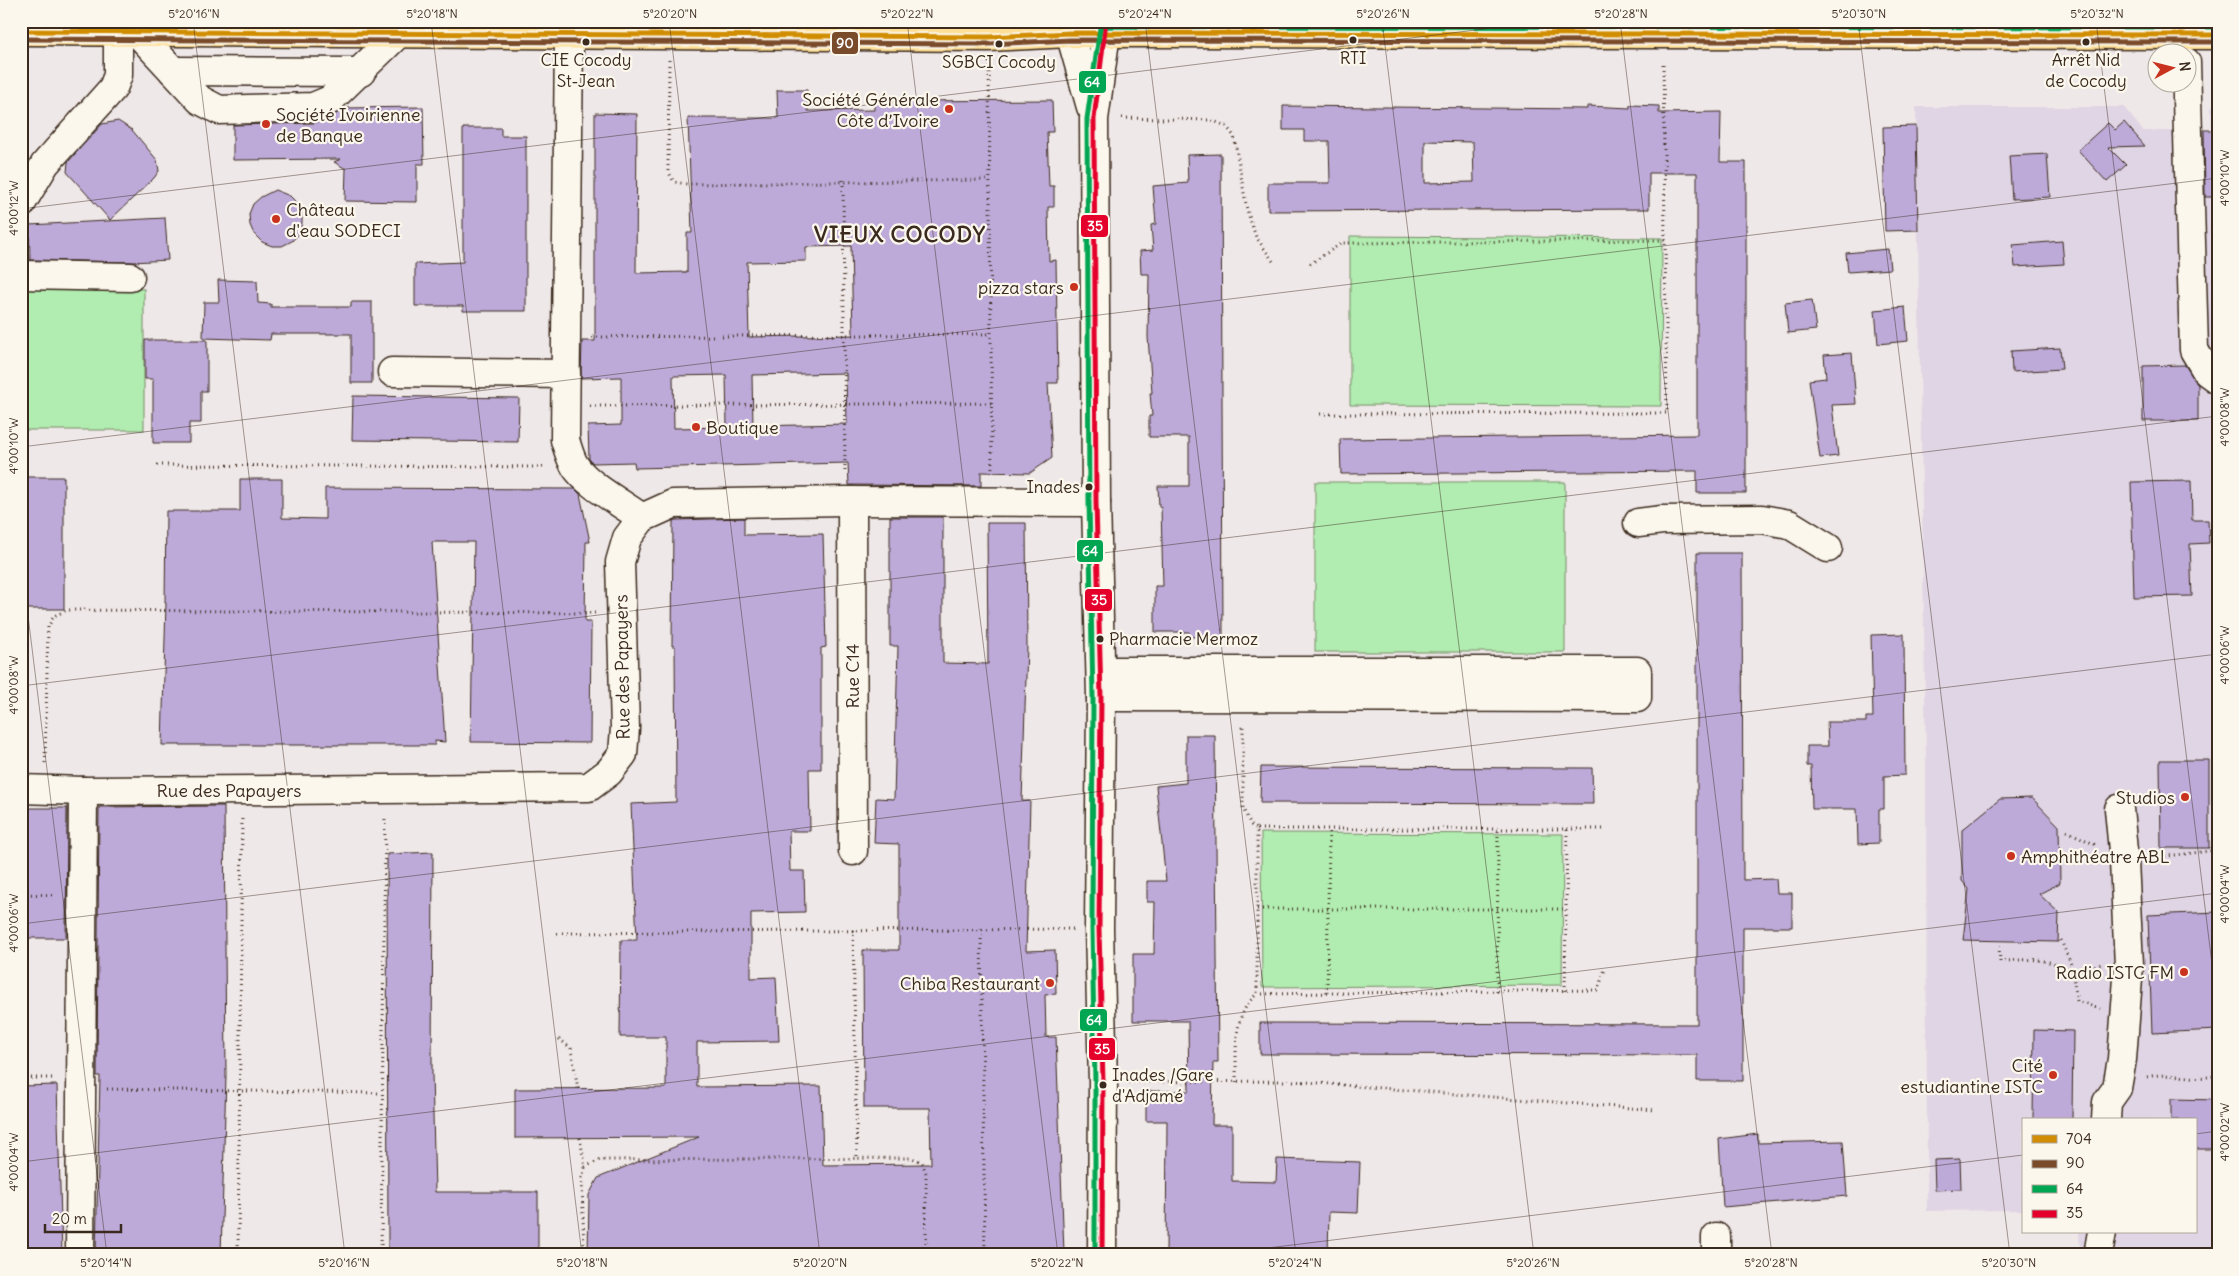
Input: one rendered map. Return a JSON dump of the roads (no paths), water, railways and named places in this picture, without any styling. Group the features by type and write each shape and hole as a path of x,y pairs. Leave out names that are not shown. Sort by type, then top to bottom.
{"main road":[{"path":"21,31 989,36 1070,27 1106,27 1663,34 2146,43"},
{"path":"2194,42 2218,36"}],"street":[{"path":"1070,27 1094,118"},
{"path":"1102,1255 1103,1082 1099,928 1101,684 1096,502 1094,118 1106,27"},
{"path":"127,31 173,72 200,100 219,110 313,107 330,100 361,72 400,32"},
{"path":"21,204 45,164 113,88 118,75 127,31"},
{"path":"569,34 565,440 576,468 592,483 642,518"},
{"path":"173,72 361,72"},
{"path":"2187,92 2194,350 2207,372 2218,380"},
{"path":"21,275 130,277"},
{"path":"392,372 566,374"},
{"name":"Rue des Papayers","path":"33,789 83,791 386,790 589,787 609,772 623,754 626,728 620,562 627,538 642,518 672,504 849,501 1096,502"},
{"name":"Rue C14","path":"849,501 852,851"},
{"path":"1638,523 1662,520 1762,519 1789,524 1828,548"},
{"path":"1637,672 1637,698 1244,699 1101,684 1637,672"},
{"path":"80,1255 83,791"},
{"path":"2106,1118 2108,1102 2117,1088 2122,1060 2129,965 2124,860 2119,809"},
{"path":"2098,1255 2102,1234"}],"place":[{"name":"RTI","path":"1353,40"},
{"name":"CIE Cocody St-Jean","path":"586,42"},
{"name":"Arrêt Nid de Cocody","path":"2086,42"},
{"name":"SGBCI Cocody","path":"999,44"},
{"name":"Société Générale Côte d’Ivoire","path":"949,109"},
{"name":"Société Ivoirienne de Banque","path":"266,124"},
{"name":"Château d'eau SODECI","path":"276,219"},
{"name":"pizza stars","path":"1074,287"},
{"name":"Boutique","path":"696,427"},
{"name":"Inades","path":"1089,487"},
{"name":"Pharmacie Mermoz","path":"1100,639"},
{"name":"Studios","path":"2185,797"},
{"name":"Amphithéatre ABL","path":"2011,856"},
{"name":"Radio ISTC FM","path":"2184,972"},
{"name":"Chiba Restaurant","path":"1050,983"},
{"name":"Cité estudiantine ISTC","path":"2053,1075"},
{"name":"Inades /Gare d'Adjamé","path":"1103,1085"}],"district":[{"name":"VIEUX COCODY","path":"900,234"}]}
